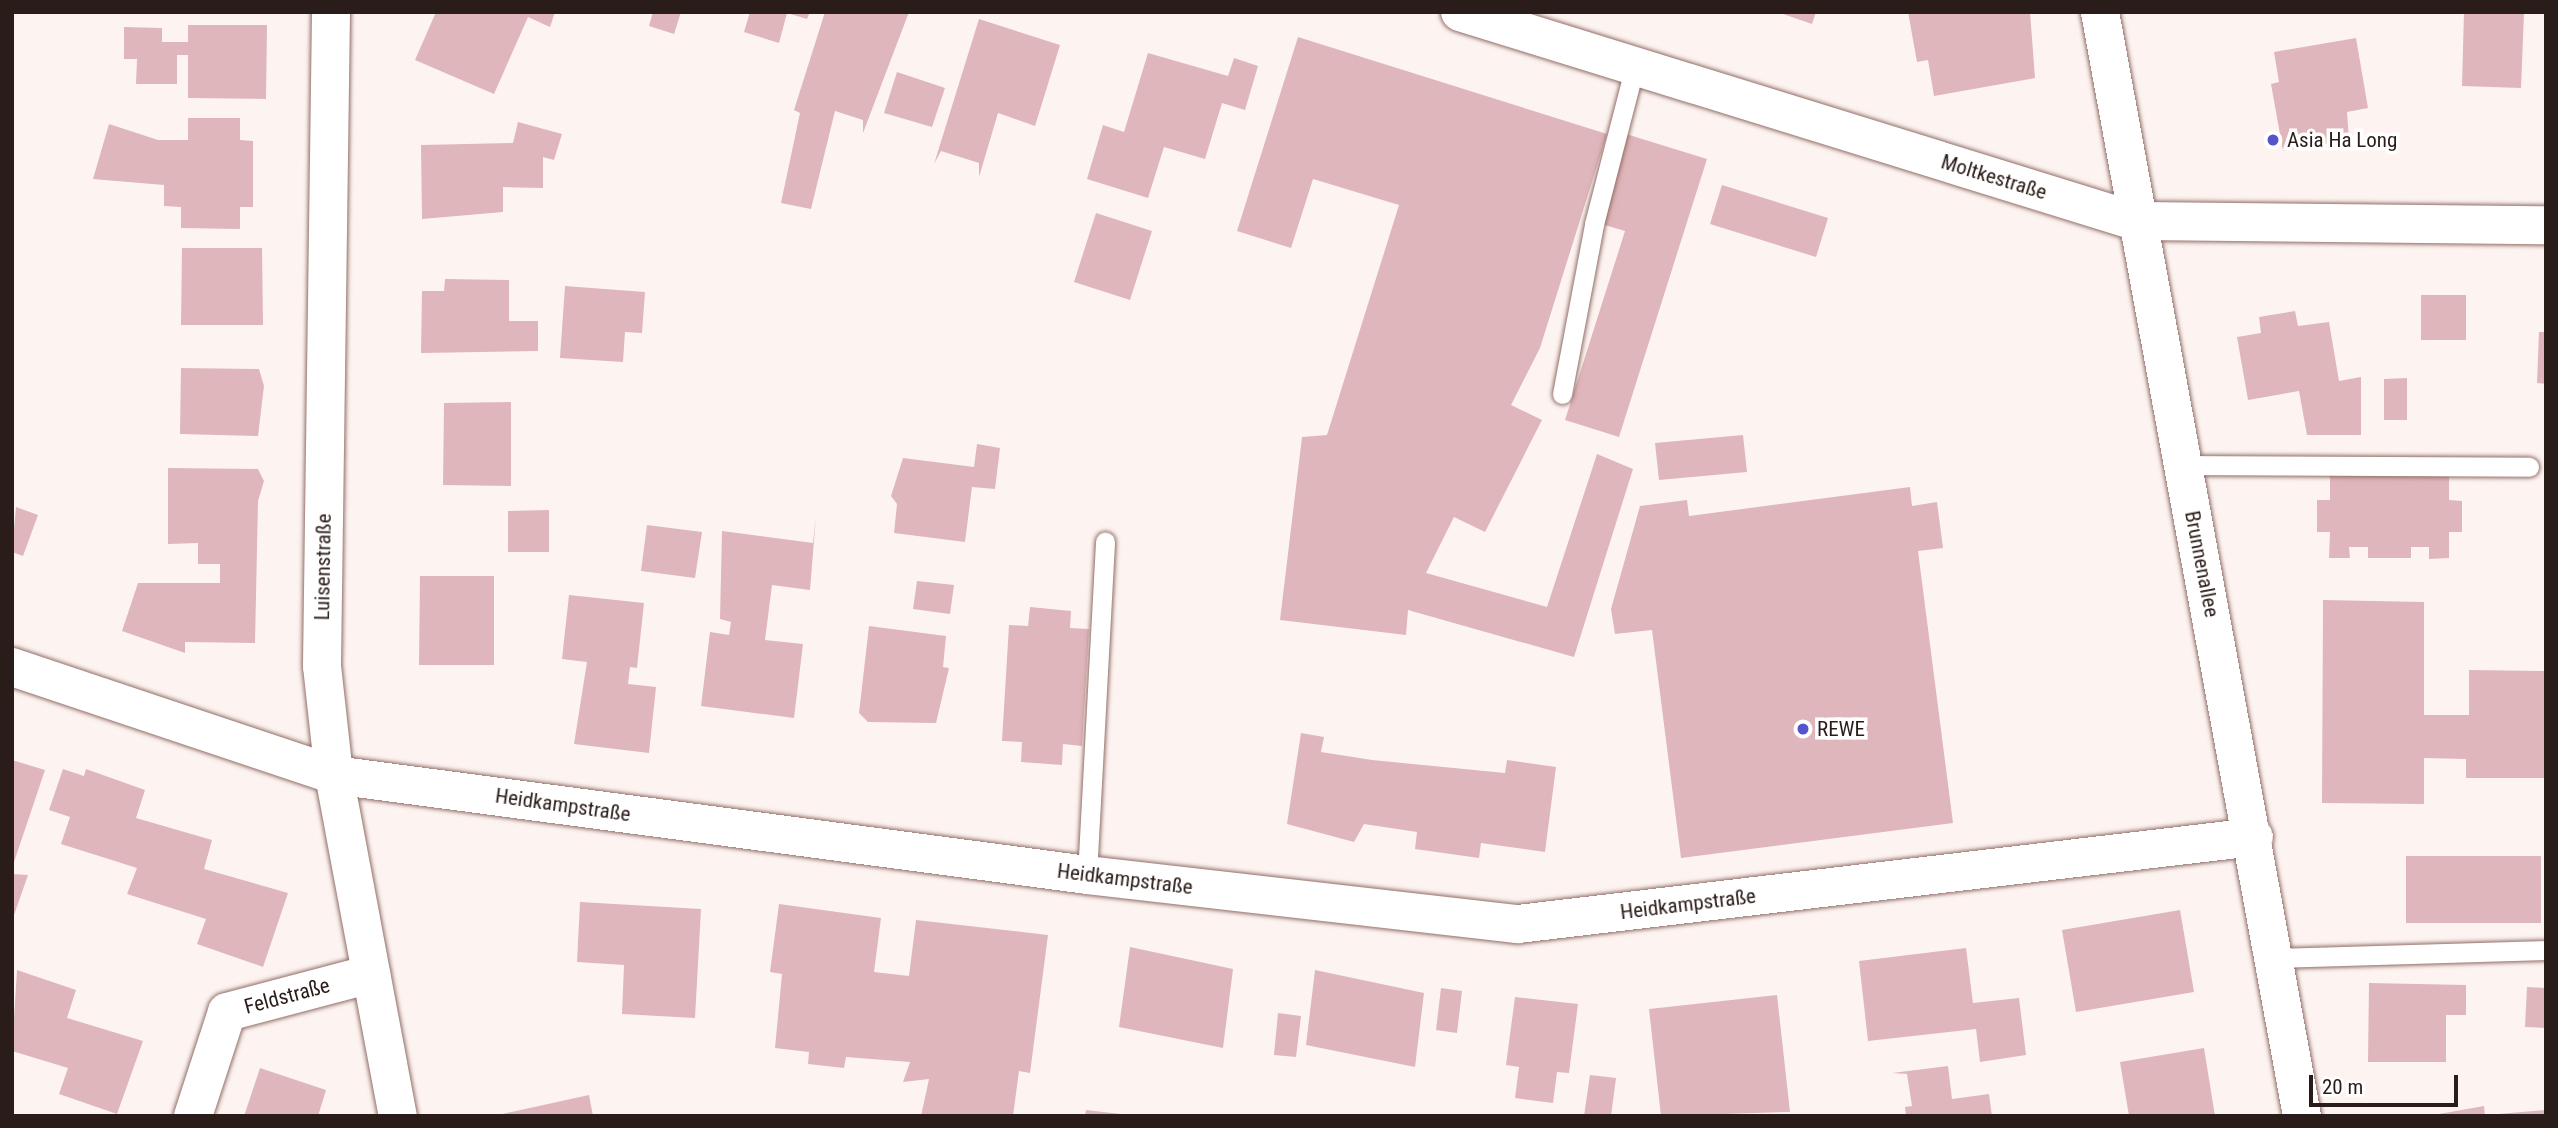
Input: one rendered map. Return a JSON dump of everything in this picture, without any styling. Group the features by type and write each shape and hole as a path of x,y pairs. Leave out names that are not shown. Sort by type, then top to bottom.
{"street":[{"name":"Luisenstraße","path":"331,12 322,666 334,775 398,1116"},
{"name":"Moltkestraße","path":"1460,12 2135,221 2546,225"},
{"name":"Brunnenallee","path":"2100,12 2135,221 2254,837 2302,1116"},
{"name":"Heidkampstraße","path":"12,667 334,775 1087,876 1518,924 2254,837"},
{"name":"Feldstraße","path":"193,1116 227,1012 371,974"}],"lane":[{"path":"1562,394 1594,224 1635,66"},
{"path":"2184,465 2529,467"},
{"path":"1087,876 1105,541"},
{"path":"2276,958 2546,950"}],"building":[{"path":"436,12 555,12 550,27 528,17 494,94 415,60"},
{"path":"653,12 681,12 674,34 649,26"},
{"path":"750,12 810,12 807,19 787,13 779,43 744,32"},
{"path":"825,12 909,12 863,133 863,120 835,111 811,209 781,203 800,113 794,110"},
{"path":"1777,12 1816,12 1812,24"},
{"path":"1908,12 2030,12 2035,78 1934,96 1928,60 1917,62"},
{"path":"2464,12 2524,13 2521,88 2462,86"},
{"path":"979,19 1060,45 1035,126 998,113 979,177 979,163 941,151 934,164"},
{"path":"188,25 267,25 266,99 188,98 188,55 177,55 177,84 136,84 137,59 124,59 124,27 162,28 162,42 188,42"},
{"path":"1298,37 1607,134 1540,348 1511,405 1542,420 1485,532 1454,517 1426,573 1547,607 1597,454 1633,469 1574,657 1408,610 1406,635 1280,620 1302,437 1327,435 1399,205 1313,179 1291,248 1237,231"},
{"path":"2356,38 2368,108 2347,112 2349,140 2283,151 2271,84 2279,82 2274,52"},
{"path":"1148,53 1228,76 1234,58 1258,66 1245,110 1222,103 1205,159 1164,147 1148,198 1087,179 1103,125 1124,132"},
{"path":"897,72 945,88 932,127 884,113"},
{"path":"188,118 240,118 240,140 253,141 253,207 240,207 240,229 181,228 181,207 164,206 164,185 93,179 109,124 158,140 188,140"},
{"path":"518,122 562,134 554,160 543,157 543,188 503,187 503,212 422,219 421,145 513,143"},
{"path":"1626,134 1707,159 1619,437 1565,420 1625,231 1598,223"},
{"path":"1722,185 1828,218 1816,257 1710,224"},
{"path":"1096,213 1152,231 1130,300 1074,282"},
{"path":"182,248 262,248 263,325 181,325"},
{"path":"445,279 509,280 509,321 538,321 538,351 421,353 422,291 444,291"},
{"path":"565,286 645,292 642,333 625,332 623,362 560,358"},
{"path":"2421,295 2466,295 2466,340 2421,340"},
{"path":"2295,311 2298,326 2329,322 2339,381 2361,377 2361,435 2307,435 2299,391 2248,400 2237,337 2261,333 2259,317"},
{"path":"2539,332 2546,332 2546,384 2537,383"},
{"path":"181,368 259,369 264,386 258,436 180,434"},
{"path":"2407,378 2407,420 2384,420 2384,379"},
{"path":"511,402 511,486 443,485 444,403"},
{"path":"1743,435 1747,472 1659,480 1655,443"},
{"path":"977,444 1000,448 995,489 972,487 965,542 894,533 897,504 891,496 903,458 974,467"},
{"path":"168,468 258,469 264,481 258,501 255,643 185,642 185,653 122,631 138,583 220,583 220,564 198,564 198,543 168,544"},
{"path":"2330,475 2449,475 2449,500 2462,501 2462,532 2449,532 2449,558 2429,559 2429,547 2411,547 2411,558 2368,558 2368,547 2349,547 2350,558 2329,558 2330,532 2317,532 2317,500 2330,500"},
{"name":"REWE","path":"1910,487 1912,506 1937,502 1943,548 1918,551 1953,823 1681,858 1652,630 1615,634 1611,609 1640,506 1687,500 1689,516"},
{"path":"16,507 38,515 23,556 12,552"},
{"path":"549,510 549,552 508,552 508,511"},
{"path":"816,516 810,590 772,585 765,640 803,644 794,718 701,706 710,632 729,635 731,622 720,619 722,531 813,543"},
{"path":"647,525 702,532 695,578 641,571"},
{"path":"420,576 494,576 494,665 419,665"},
{"path":"917,581 954,585 950,614 913,609"},
{"path":"569,595 644,603 637,668 630,667 628,684 656,687 649,753 574,744 587,662 562,659"},
{"path":"2323,600 2424,602 2424,715 2469,715 2469,670 2546,671 2546,778 2466,778 2466,759 2424,758 2424,804 2322,803"},
{"path":"1030,607 1071,611 1070,628 1089,629 1082,746 1063,744 1062,765 1021,762 1022,742 1002,741 1009,625 1028,626"},
{"path":"869,626 946,636 943,667 949,668 936,723 868,722 859,713"},
{"path":"1301,733 1324,737 1321,752 1372,760 1505,773 1507,760 1556,767 1545,852 1481,843 1479,858 1415,849 1417,832 1364,824 1354,842 1287,824"},
{"path":"12,760 45,770 13,865 12,865"},
{"path":"63,769 84,776 86,769 145,790 136,818 212,840 204,869 288,893 263,967 197,944 206,919 127,894 137,868 61,844 70,817 49,810"},
{"path":"2406,856 2541,856 2541,923 2406,923"},
{"path":"12,874 28,875 13,918 12,918"},
{"path":"580,902 701,909 695,1018 622,1014 624,965 577,962"},
{"path":"779,904 881,918 874,972 909,976 916,920 1048,935 1030,1073 1019,1071 1013,1116 921,1116 929,1079 903,1082 910,1062 846,1057 844,1068 808,1064 809,1052 775,1048 782,974 770,972"},
{"path":"2180,910 2194,992 2076,1012 2062,930"},
{"path":"1130,947 1233,969 1223,1048 1119,1027"},
{"path":"1966,948 1973,1003 2019,998 2026,1055 1980,1062 1976,1029 1868,1041 1859,961"},
{"path":"17,970 76,990 67,1018 143,1041 117,1114 59,1094 68,1068 12,1051"},
{"path":"1315,970 1424,993 1415,1067 1306,1045"},
{"path":"2369,983 2466,985 2466,1015 2446,1015 2446,1062 2368,1062"},
{"path":"2527,987 2546,988 2546,1028 2525,1027"},
{"path":"1441,988 1462,991 1457,1033 1436,1030"},
{"path":"1777,995 1790,1112 1661,1116 1649,1009"},
{"path":"1515,997 1578,1004 1569,1073 1557,1072 1553,1103 1515,1098 1519,1067 1506,1065"},
{"path":"1278,1013 1301,1016 1296,1057 1274,1055"},
{"path":"2204,1048 2215,1116 2129,1116 2120,1062"},
{"path":"1948,1066 1952,1099 1989,1094 1992,1116 1906,1116 1905,1107 1912,1106 1907,1074 1892,1073"},
{"path":"260,1068 326,1090 318,1116 244,1116"},
{"path":"1590,1075 1616,1078 1611,1116 1584,1116"},
{"path":"589,1095 593,1116 498,1116 498,1115"},
{"path":"2484,1106 2485,1116 2439,1116 2439,1114"},
{"path":"1086,1110 1121,1114 1085,1116"},
{"path":"2546,1110 2546,1116 2498,1114"}],"place":[{"name":"Asia Ha Long","path":"2273,140"},
{"name":"REWE","path":"1803,729"}]}
